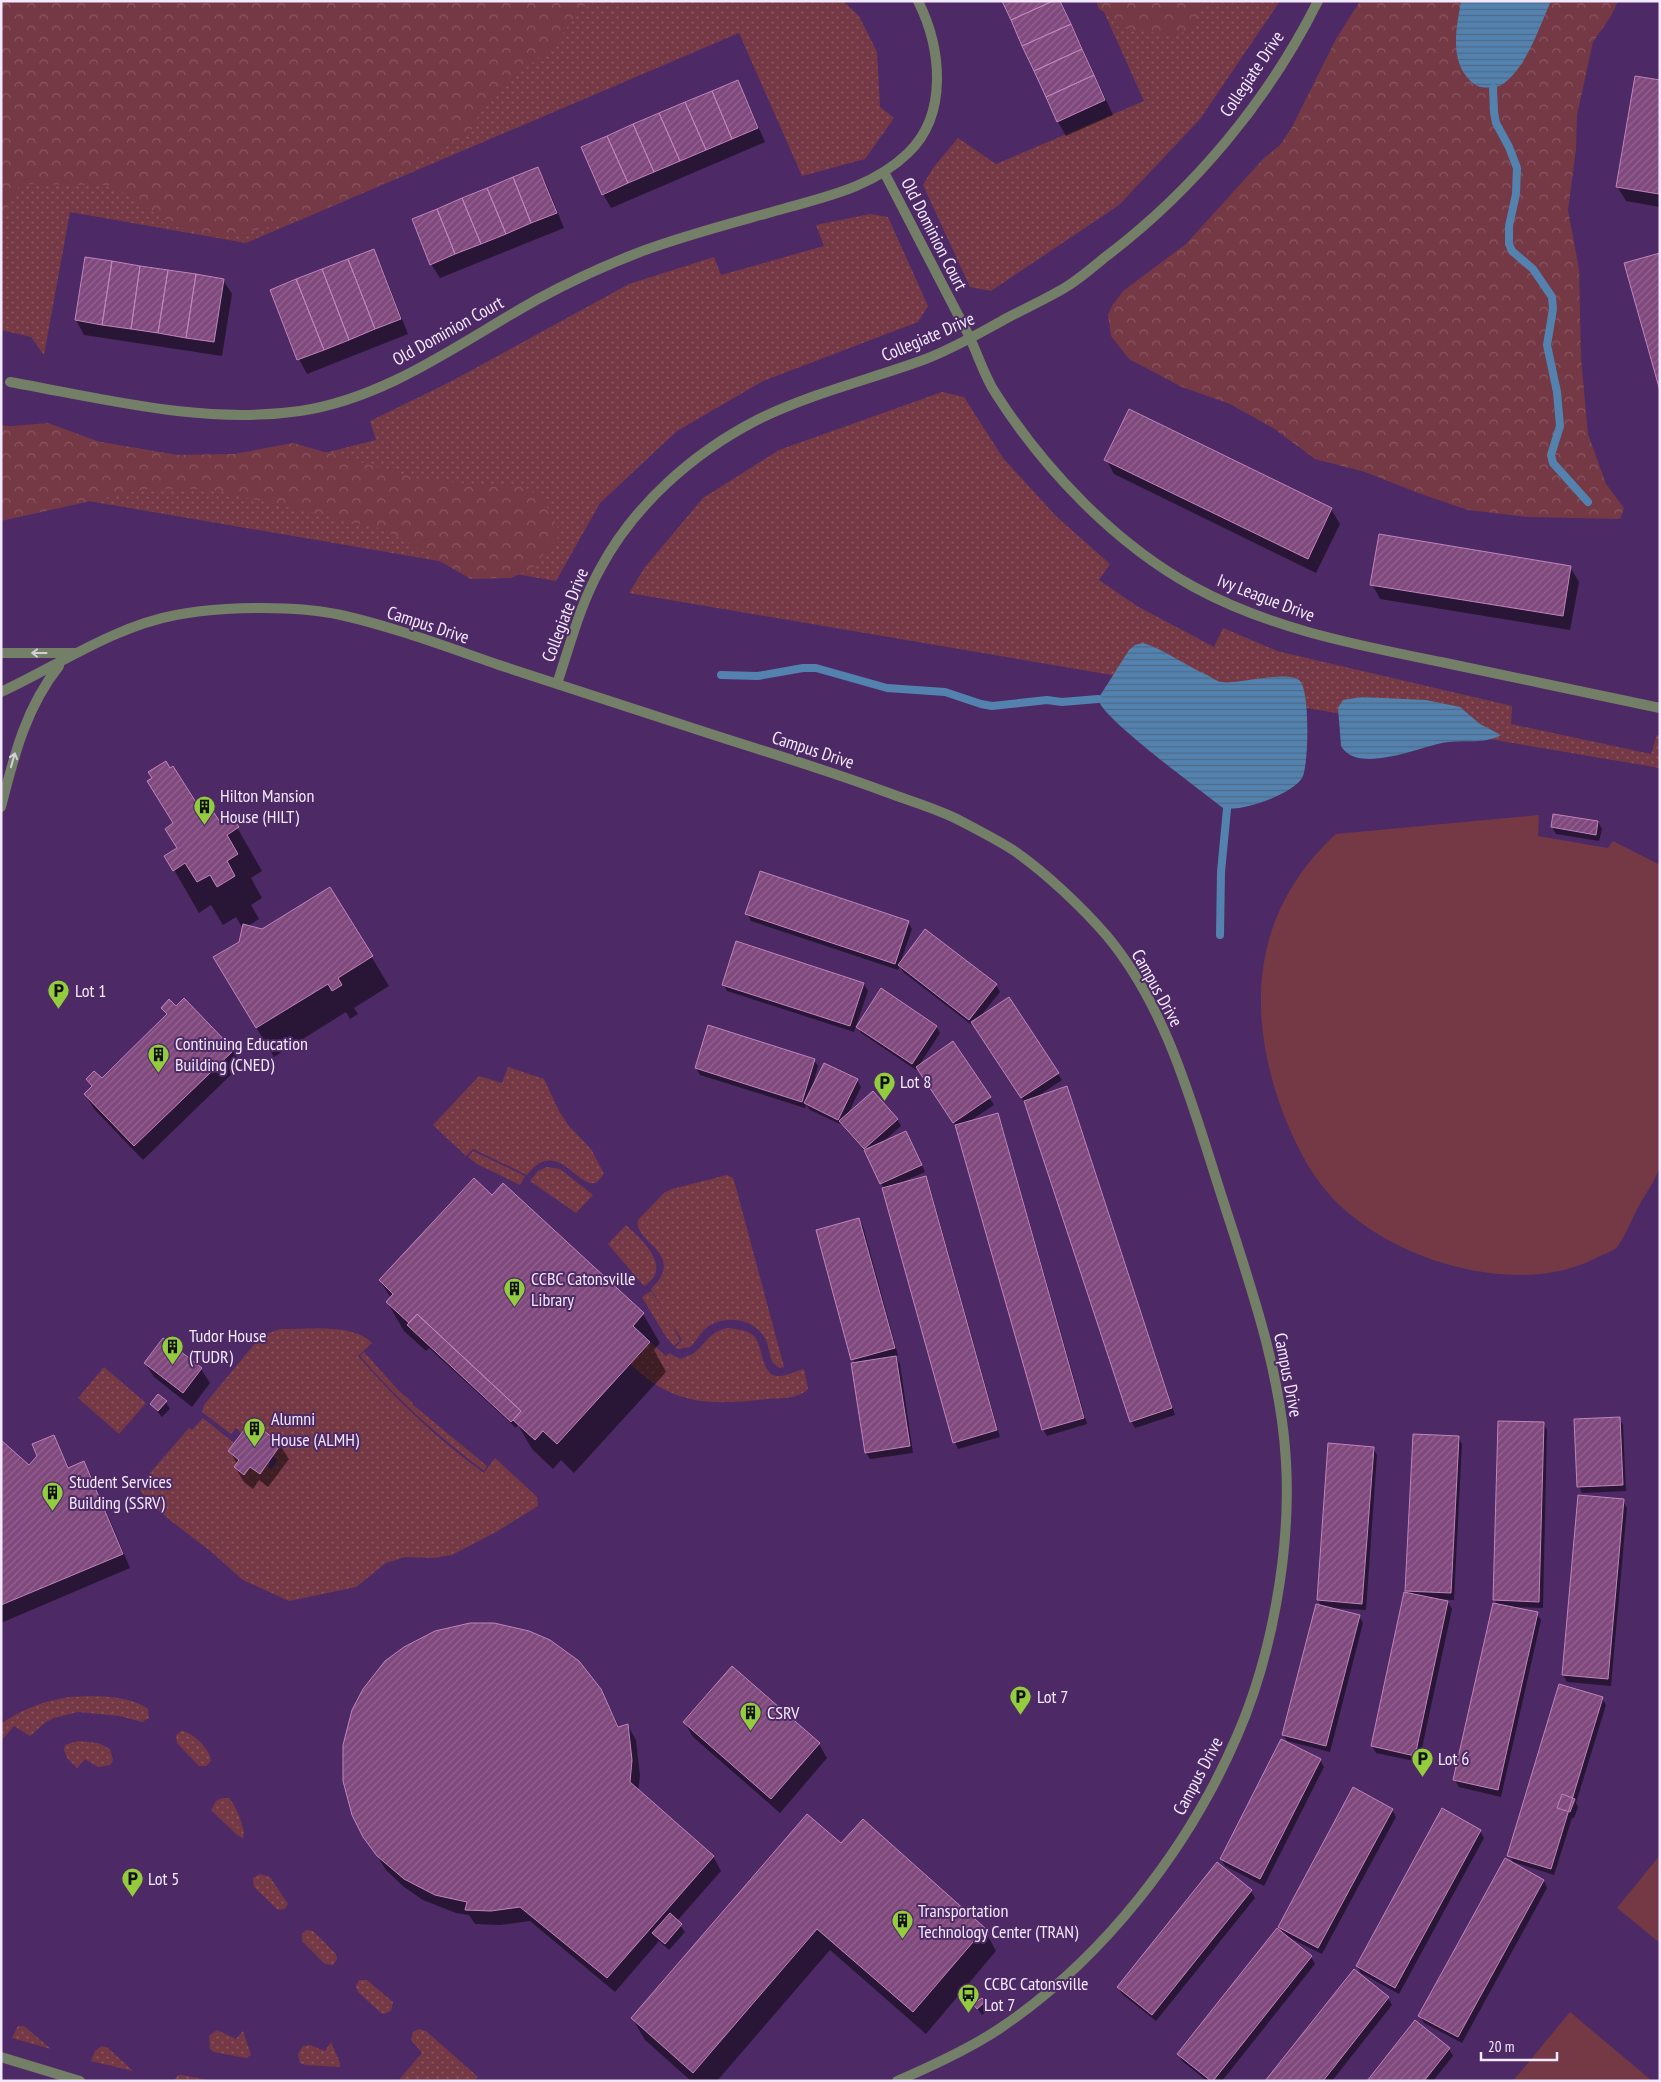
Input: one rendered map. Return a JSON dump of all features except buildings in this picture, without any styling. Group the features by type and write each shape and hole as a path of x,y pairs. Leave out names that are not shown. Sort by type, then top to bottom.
{"street":[{"name":"Old Dominion Court","path":"10,382 167,410 238,415 300,411 347,400 441,357 539,299 632,255 701,232 851,189 884,172 909,153 926,130 936,95 936,55 927,20 918,1"},
{"name":"Collegiate Drive","path":"556,684 584,603 600,568 626,529 660,489 710,448 758,420 808,399 926,359 1067,287 1134,236 1193,179 1259,100 1318,1"},
{"name":"Old Dominion Court","path":"884,172 970,338"},
{"name":"Ivy League Drive","path":"970,338 993,391 1020,430 1065,483 1107,524 1153,561 1194,587 1243,610 1304,632 1660,708"},
{"name":"Campus Drive","path":"1,692 124,632 172,615 224,609 283,608 338,614 400,632 872,787 949,815 1014,851 1066,894 1109,938 1145,992 1173,1051 1253,1295 1275,1375 1286,1463 1285,1523 1278,1595 1264,1662 1238,1736 1198,1812 1156,1878 1113,1929 1065,1978 993,2033 952,2056 896,2081"},
{"path":"1,652 78,653"},
{"path":"1,807 13,759 33,705 46,682 62,662"},
{"path":"1,2057 80,2081"}],"green space":[{"path":"1,1 843,1 859,16 877,52 880,107 894,118 865,159 802,176 739,33 246,243 70,212 44,355 31,337 1,330"},
{"path":"1,1 589,1 552,46 488,100 469,134 375,187 300,220 221,238 177,227 110,185 20,184 1,220"},
{"path":"1096,1 1203,1 1192,30 1173,35 1132,30 1099,9"},
{"path":"1099,1 1280,1 1200,119 1119,205 991,291 970,287 923,185 933,168 958,138 996,164 1144,101"},
{"path":"1360,1 1618,1 1611,16 1593,42 1577,115 1576,149 1568,210 1579,269 1581,358 1588,434 1606,484 1624,508 1620,519 1528,517 1468,510 1365,472 1315,459 1273,428 1230,404 1182,387 1129,359 1111,336 1108,315 1123,291 1186,244 1264,158 1280,145 1291,129 1336,39"},
{"path":"870,214 888,217 928,306 918,322 763,381 677,431 600,503 556,581 1,486 1,425 219,462 300,459 376,440 370,421 452,381 629,284 714,257 721,275 824,246 816,225"},
{"path":"942,392 964,397 1003,458 1057,517 1110,564 1099,580 1137,606 1214,647 1223,628 1277,651 1512,706 1511,724 1651,754 1657,735 1660,735 1660,768 629,593 645,567 703,498 779,450"},
{"path":"48,423 108,445 173,455 234,454 293,443 423,480 522,487 542,497 561,534 531,569 511,578 471,579 383,529 209,489 145,489 1,521 1,427"},
{"path":"1539,815 1538,836 1608,848 1613,841 1660,865 1660,1165 1654,1180 1616,1248 1567,1269 1535,1274 1502,1274 1469,1270 1436,1261 1404,1248 1376,1233 1351,1215 1328,1193 1309,1167 1282,1110 1270,1072 1263,1035 1261,998 1264,963 1273,928 1287,895 1308,864 1336,834"},
{"path":"508,1067 544,1079 559,1111 569,1126 591,1149 604,1174 596,1183 581,1178 557,1162 547,1160 538,1164 527,1175 473,1149 466,1156 433,1125 479,1076 502,1083"},
{"path":"473,1151 525,1176 520,1185 477,1164 468,1157"},
{"path":"547,1167 560,1169 593,1195 576,1213 530,1181 538,1171"},
{"path":"727,1175 733,1178 735,1184 784,1367 780,1368 774,1363 767,1342 762,1334 748,1323 739,1320 721,1321 712,1324 703,1331 690,1347 675,1348 682,1340 672,1324 680,1341 674,1346 666,1337 642,1297 651,1291 662,1307 651,1289 661,1277 664,1266 662,1257 639,1228 638,1220 664,1193 672,1189"},
{"path":"626,1225 647,1246 656,1263 656,1271 652,1279 644,1286 608,1244"},
{"path":"728,1328 745,1331 754,1336 766,1367 774,1375 781,1376 804,1369 808,1389 800,1395 784,1398 729,1402 694,1400 678,1396 663,1388 630,1364 650,1342 666,1356 669,1353 680,1359 695,1352 713,1334"},
{"path":"280,1329 341,1330 364,1337 372,1343 358,1356 402,1403 433,1433 484,1473 495,1458 537,1497 538,1506 496,1532 452,1555 433,1558 405,1557 386,1563 356,1587 289,1601 243,1580 209,1550 153,1506 140,1490 146,1483 144,1480 189,1428 192,1430 203,1418 234,1443 239,1460 234,1467 244,1475 250,1467 268,1462 270,1463 268,1467 271,1469 278,1460 272,1456 281,1444 251,1421 241,1433 236,1428 231,1434 202,1412 204,1405 257,1341 266,1334"},
{"path":"364,1352 412,1404 487,1466 484,1471 404,1403 360,1356"},
{"path":"104,1367 146,1403 119,1434 78,1398"},
{"path":"69,1697 120,1698 148,1709 149,1718 142,1722 120,1716 78,1712 46,1722 30,1736 14,1726 1,1741 1,1724 34,1706"},
{"path":"181,1731 191,1734 208,1751 211,1761 206,1766 199,1766 177,1743 176,1735"},
{"path":"78,1741 98,1743 110,1749 113,1760 110,1765 98,1767 85,1759 77,1768 67,1758 64,1750 65,1745"},
{"path":"222,1798 229,1798 234,1806 242,1824 243,1838 237,1835 211,1810 216,1801"},
{"path":"1660,1855 1660,1943 1617,1908"},
{"path":"260,1874 270,1877 288,1904 285,1909 278,1910 254,1887 253,1878"},
{"path":"306,1930 313,1931 336,1954 337,1959 333,1965 325,1964 302,1941 302,1934"},
{"path":"359,1980 367,1980 393,2002 391,2011 384,2014 380,2012 358,1992 356,1986"},
{"path":"1570,2012 1652,2081 1513,2081"},
{"path":"18,2026 24,2026 51,2049 12,2038"},
{"path":"419,2029 426,2031 478,2077 474,2081 398,2081 422,2053 411,2040 413,2032"},
{"path":"217,2030 236,2039 243,2031 251,2055 246,2058 214,2052 210,2049 209,2036"},
{"path":"331,2042 340,2067 300,2063 298,2054 303,2046 310,2045 325,2051"},
{"path":"102,2046 108,2048 133,2071 91,2061 95,2051"},
{"path":"178,2075 182,2075 214,2081 174,2081"}],"water":[{"path":"1461,1 1551,1 1526,57 1511,77 1501,85 1489,88 1477,86 1461,68 1456,49 1456,40"},
{"path":"1143,643 1159,649 1221,682 1274,677 1294,678 1300,681 1306,699 1307,745 1304,771 1302,778 1297,784 1266,801 1241,808 1223,808 1116,722 1103,708 1098,699 1129,650 1135,645"},
{"path":"1362,697 1426,700 1460,707 1480,724 1501,735 1482,741 1437,744 1376,759 1349,755 1341,746 1338,708 1343,700"}],"waterway":[{"path":"1493,88 1496,123 1509,147 1517,168 1516,194 1509,226 1509,244 1512,251 1533,269 1552,297 1553,309 1547,345 1557,392 1560,426 1551,455 1553,463 1588,502"},
{"path":"721,675 758,676 803,668 816,668 887,688 945,692 992,706 1047,700 1062,702 1098,699"},
{"path":"1220,935 1221,872 1227,809"}],"place":[{"name":"Hilton Mansion House (HILT)","path":"204,825"},
{"name":"Lot 1","path":"59,1010"},
{"name":"Continuing Education Building (CNED)","path":"159,1073"},
{"name":"Lot 8","path":"884,1101"},
{"name":"CCBC Catonsville Library","path":"515,1308"},
{"name":"Tudor House (TUDR)","path":"173,1365"},
{"name":"Alumni House (ALMH)","path":"255,1448"},
{"name":"Student Services Building (SSRV)","path":"53,1511"},
{"name":"Lot 7","path":"1021,1716"},
{"name":"CSRV","path":"751,1732"},
{"name":"Lot 6","path":"1422,1778"},
{"name":"Lot 5","path":"132,1898"},
{"name":"Transportation Technology Center (TRAN)","path":"902,1940"},
{"name":"CCBC Catonsville Lot 7","path":"968,2013"}]}
